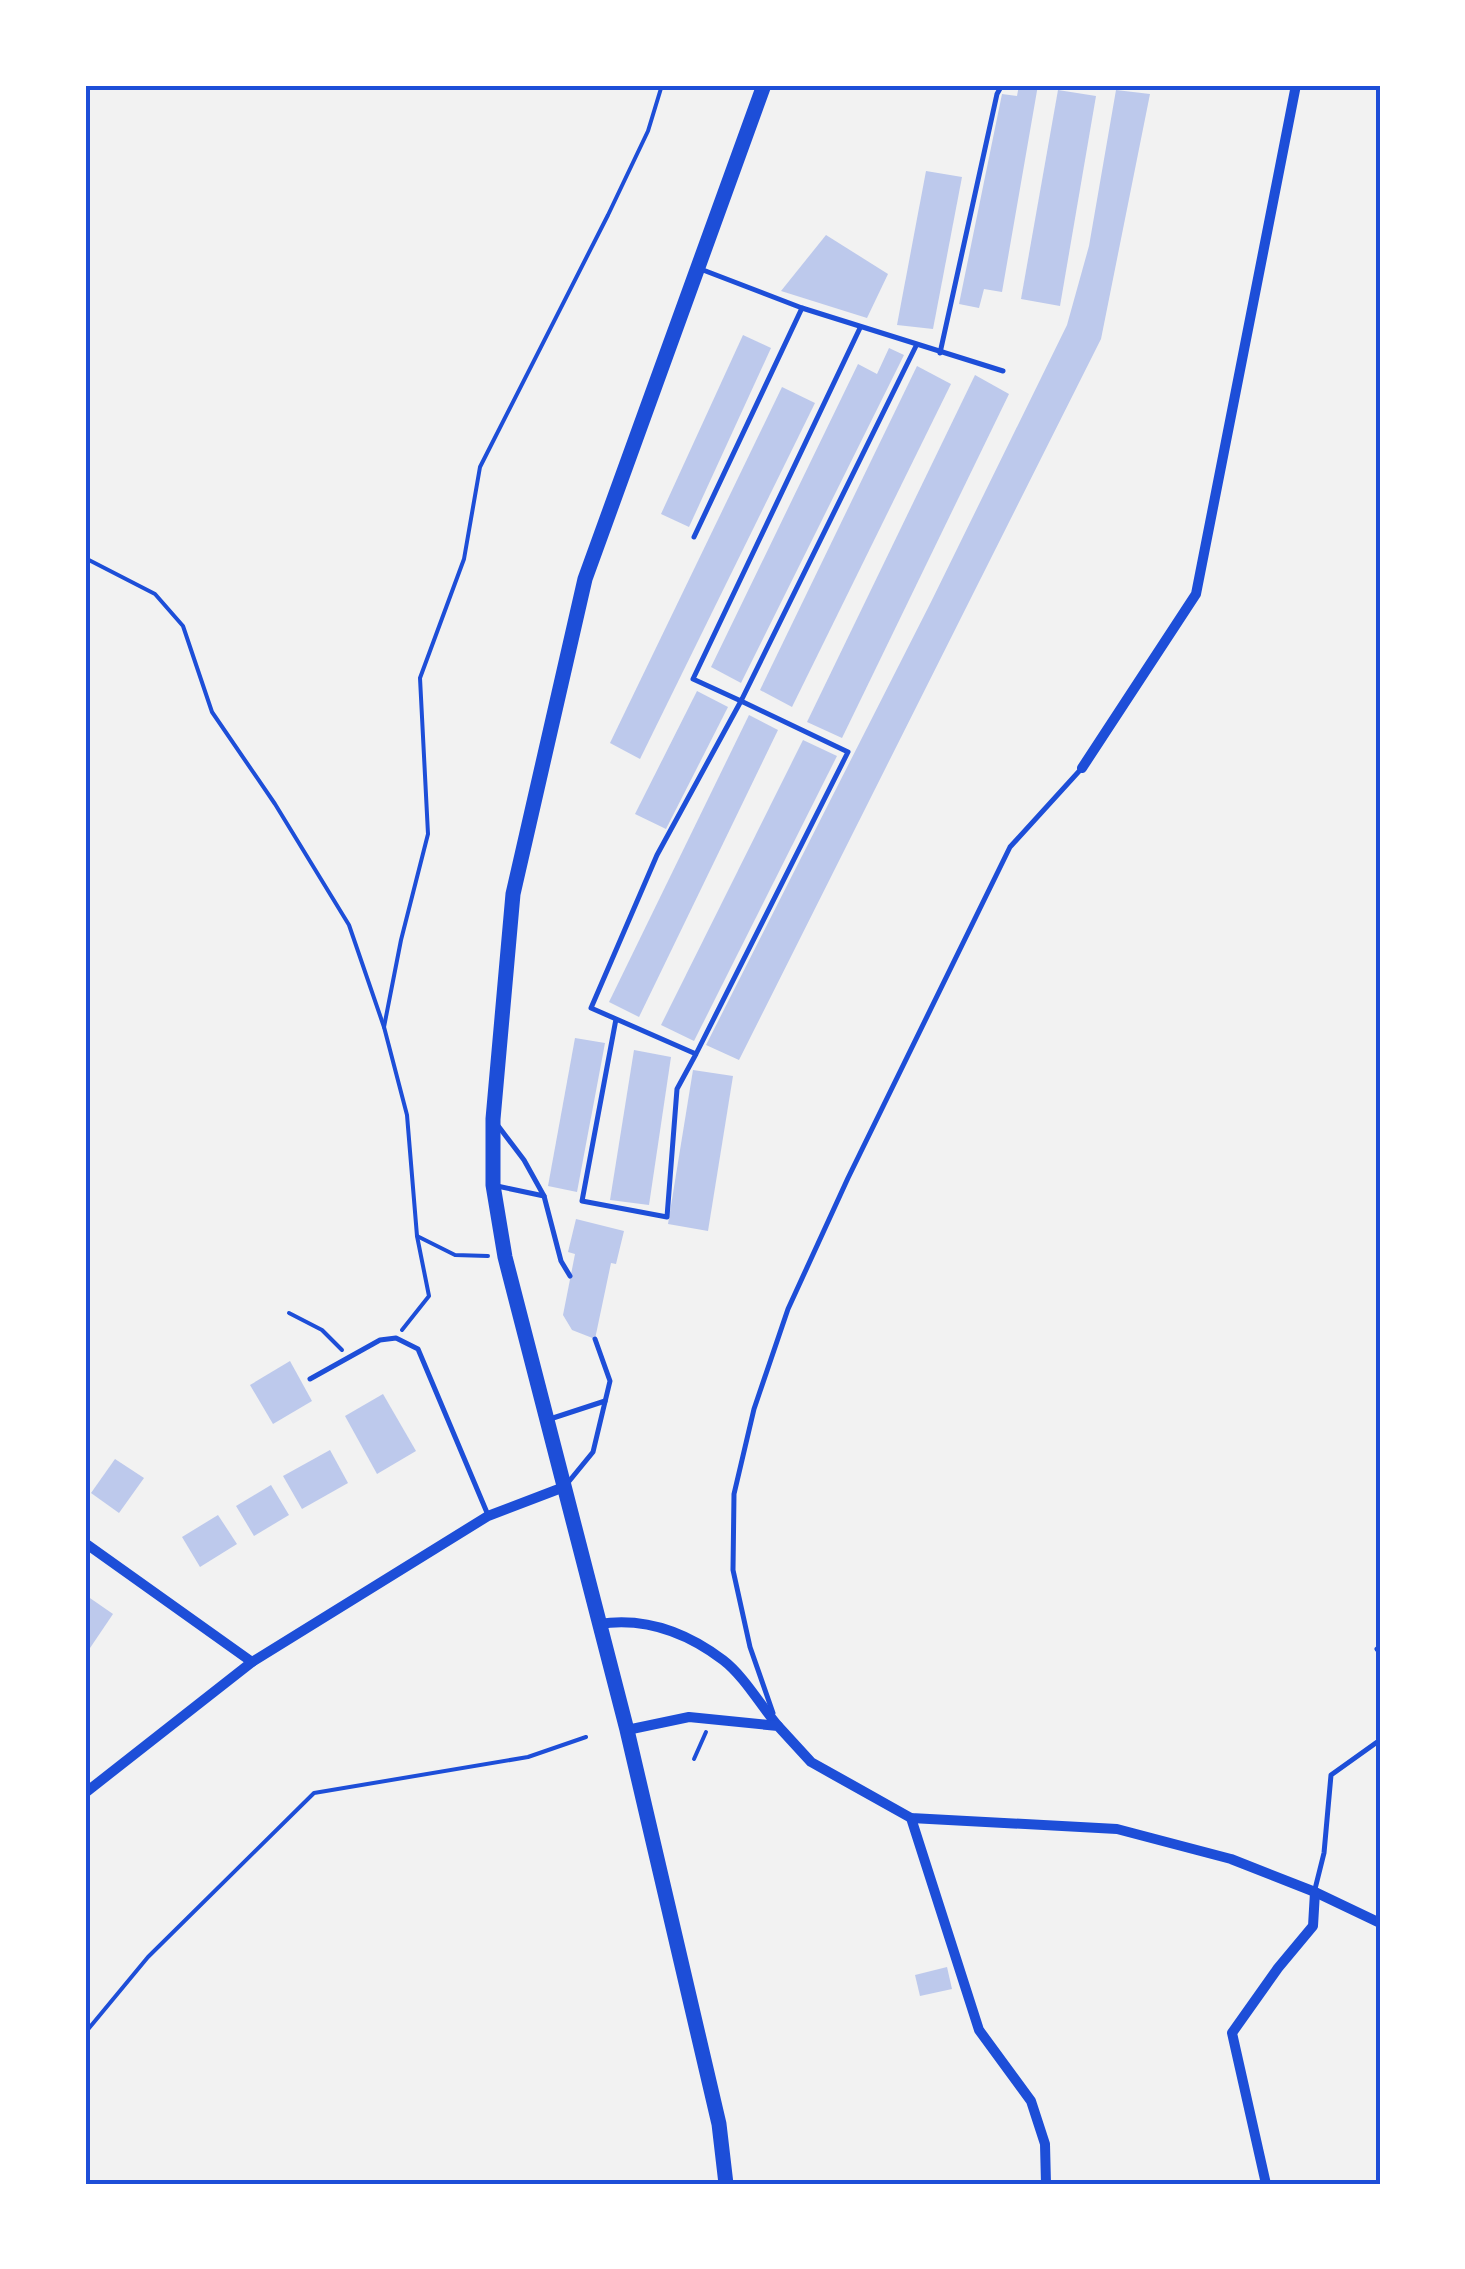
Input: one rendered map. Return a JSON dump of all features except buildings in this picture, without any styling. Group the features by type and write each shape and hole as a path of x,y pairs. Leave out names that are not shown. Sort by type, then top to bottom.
{"main road":[{"path":"726,2184 719,2124 626,1730 505,1257 493,1185 492,1118 512,894 584,580 764,85"}],"street":[{"path":"1082,768 1196,594 1296,85"},
{"path":"85,1793 252,1662 488,1516 564,1487"},
{"path":"85,1542 252,1662"},
{"path":"599,1624 626,1620 668,1628 725,1661 810,1762 911,1818 1116,1829 1231,1859 1380,1922"},
{"path":"626,1730 690,1716 778,1726"},
{"path":"911,1818 979,2030 1031,2101 1045,2144 1046,2184"},
{"path":"1266,2184 1232,2034 1313,1926 1315,1892"}],"lane":[{"path":"940,353 1002,85"},
{"path":"697,268 860,328 1003,371"},
{"path":"694,537 802,308"},
{"path":"616,1020 582,1201 667,1217 677,1090 848,752 692,679 860,328"},
{"path":"696,1054 591,1008 658,855 741,701 916,346"},
{"path":"778,1726 750,1647 734,1570 734,1494 754,1409 788,1309 1010,847 1082,768"},
{"path":"492,1118 524,1160 544,1196 560,1261 570,1276"},
{"path":"493,1185 544,1196"},
{"path":"310,1379 380,1340 396,1338 418,1348 488,1516"},
{"path":"564,1487 592,1452 610,1381 594,1338"},
{"path":"547,1420 605,1401"},
{"path":"1315,1892 1324,1853 1332,1775 1380,1740"}],"path":[{"path":"384,1028 428,834 420,678 464,560 480,467 648,131 662,85"},
{"path":"85,558 155,594 183,626 212,712 275,804 348,925 384,1028 408,1114 417,1236 429,1296 396,1338"},
{"path":"417,1236 455,1255 505,1257"},
{"path":"289,1313 322,1330 347,1356"},
{"path":"694,1759 706,1732 719,1720"},
{"path":"85,2033 148,1958 314,1793 528,1757 586,1737"}]}
